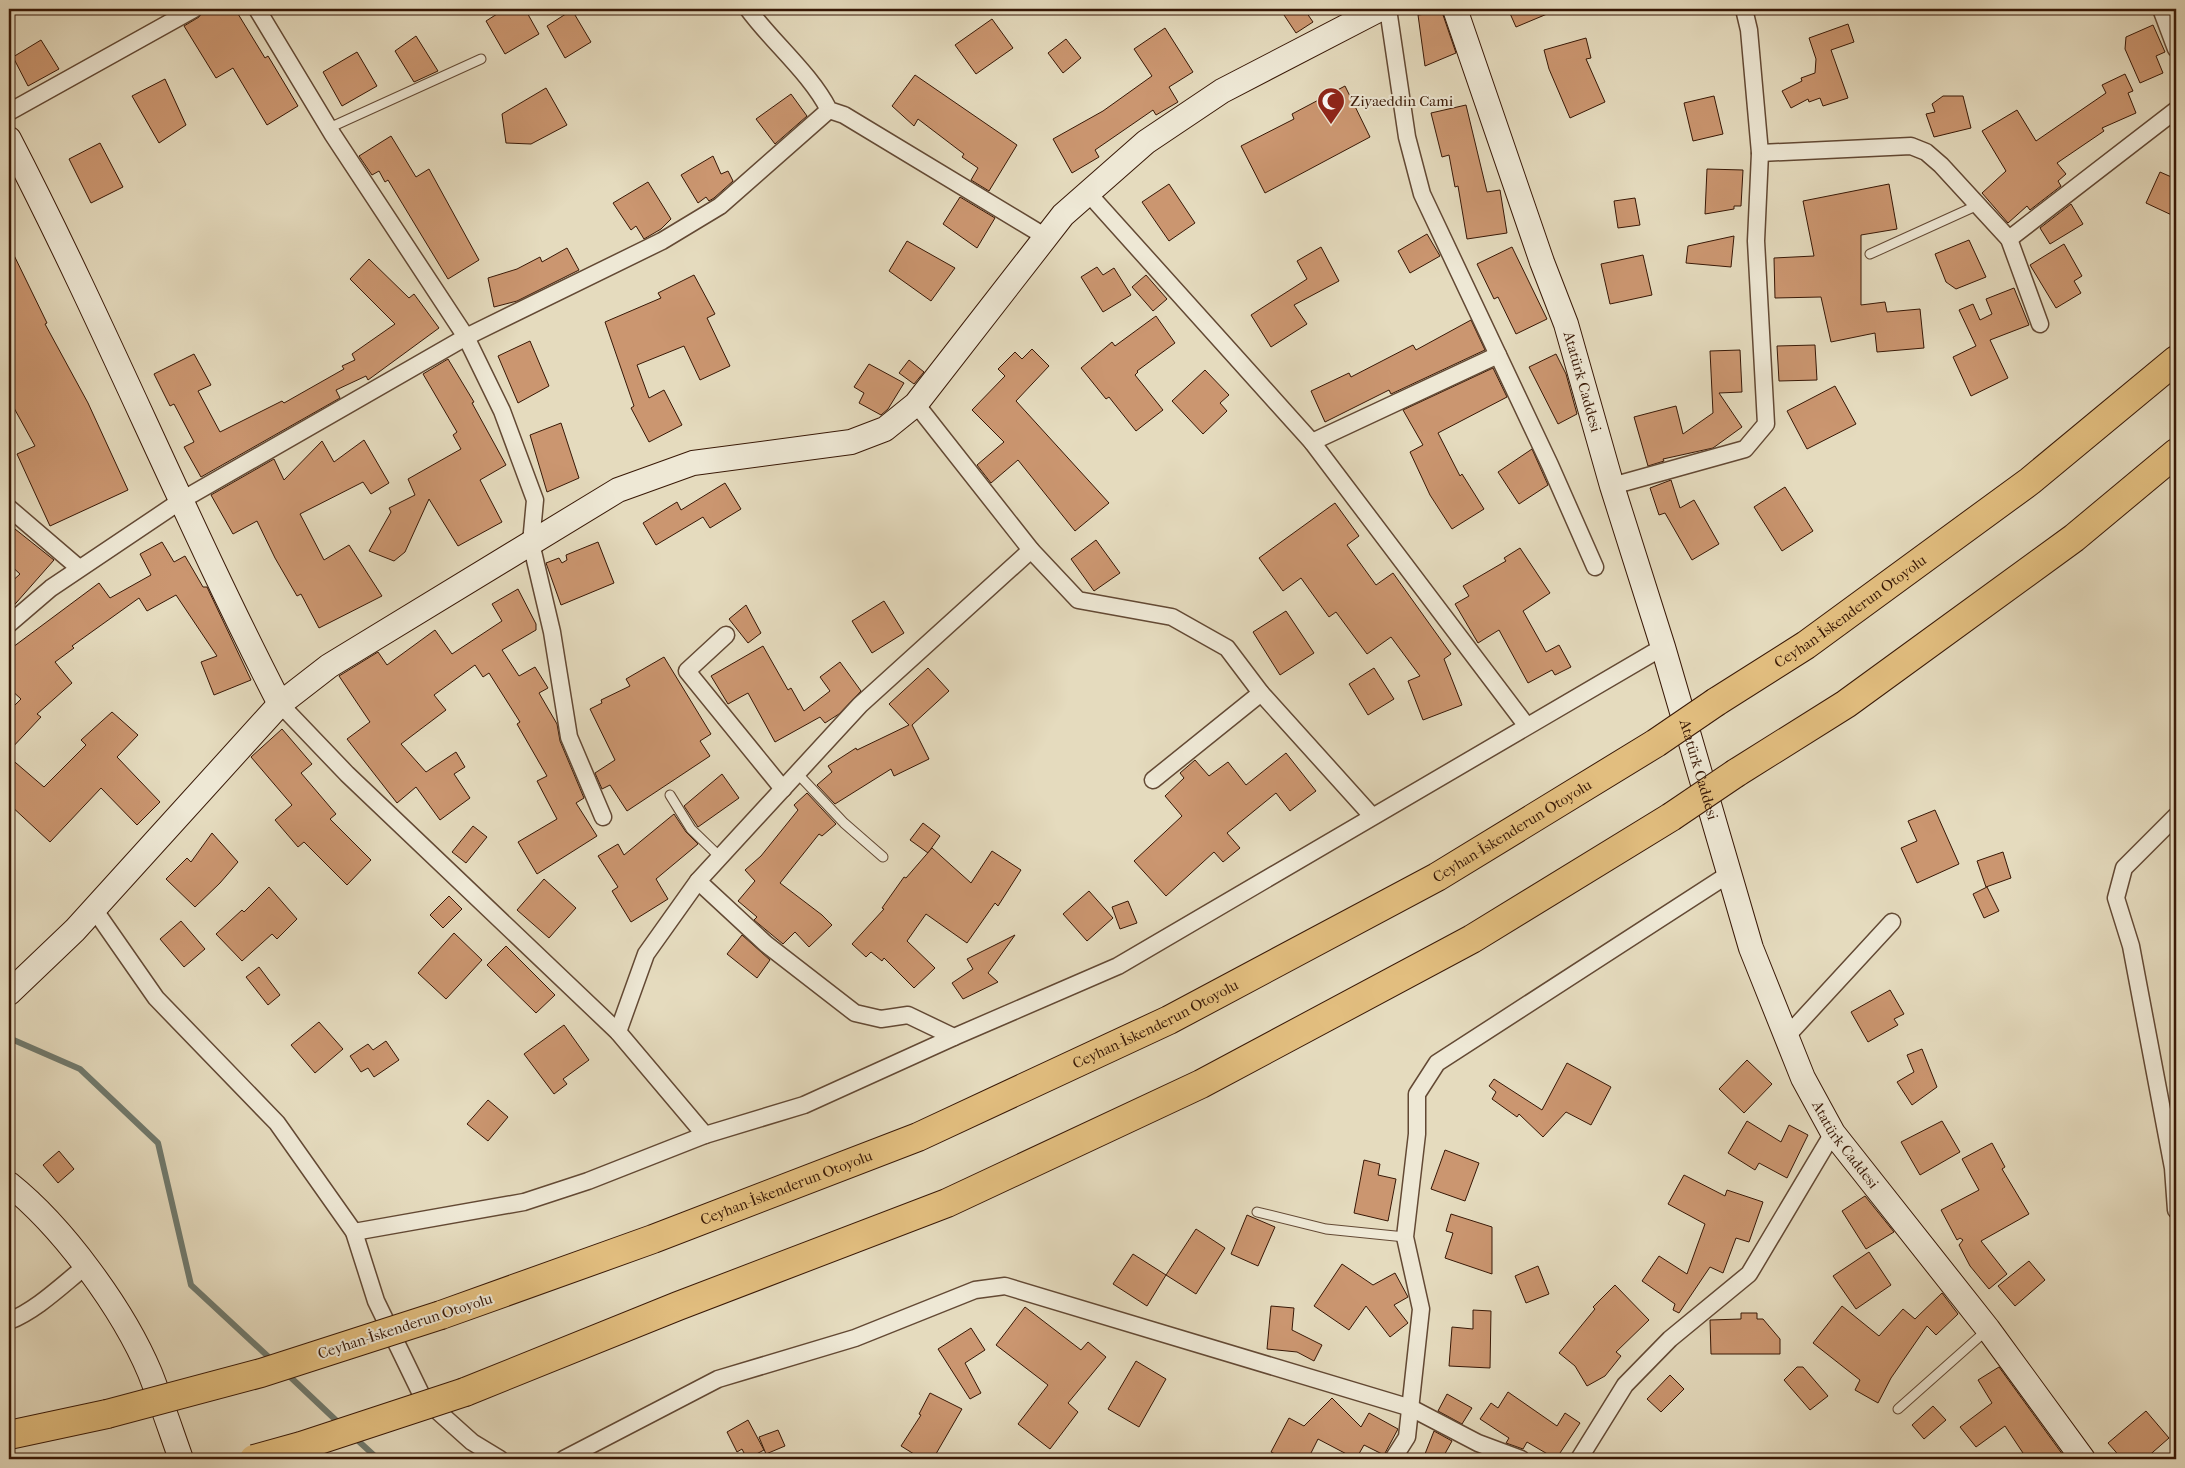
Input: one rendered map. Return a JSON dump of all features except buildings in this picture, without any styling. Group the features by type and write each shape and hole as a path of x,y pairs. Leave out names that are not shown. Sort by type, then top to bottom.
{"highway":[{"name":"Ceyhan-İskenderun Otoyolu","path":"9,1435 107,1414 261,1372 441,1315 653,1239 918,1137 1160,1024 1437,877 1656,743 1716,702 1806,645 2030,482 2176,360"},
{"path":"254,1459 301,1446 465,1392 678,1306 947,1203 1201,1084 1472,939 1671,817 1736,773 1846,704 2074,538 2176,453"}],"street":[{"path":"9,112 194,9"},
{"path":"257,9 329,128 466,337 502,411 535,500 531,543 552,632 569,737 603,817"},
{"path":"748,9 766,33 821,94 829,110 844,114 1046,237"},
{"path":"9,993 94,909 280,704 330,666 618,490 693,463 851,442 885,429 916,404 1063,215 1146,142 1222,91 1380,9"},
{"path":"1388,9 1406,137 1422,194 1595,567"},
{"name":"Atatürk Caddesi","path":"1455,9 1542,262 1566,324 1612,486 1663,647 1751,948 1802,1078 1833,1133 1988,1329 2083,1459"},
{"path":"1612,486 1745,449 1766,424 1756,241 1760,153 1749,30 1744,9"},
{"path":"2161,9 2176,49"},
{"path":"9,624 50,588 182,500 466,337 662,240 720,206 829,110"},
{"path":"2009,239 2176,110"},
{"path":"9,139 58,233 239,624 280,704 360,787 618,1032 706,1135"},
{"path":"1760,153 1911,146 1926,152 2009,239 2040,324"},
{"path":"1088,194 1312,442 1526,725"},
{"path":"1312,442 1498,355"},
{"path":"916,404 1031,550 1078,600 1172,617 1227,648 1261,694 1372,816"},
{"path":"9,508 79,568"},
{"path":"618,1032 646,954 698,881 860,705 1031,550"},
{"path":"726,635 687,671 783,788"},
{"path":"354,1232 524,1202 706,1135 804,1105 1118,966 1526,725 1663,647"},
{"path":"1153,780 1261,694"},
{"path":"2176,816 2124,868 2116,898 2135,966 2173,1168 2176,1210"},
{"path":"1394,1459 1407,1437 1421,1309 1405,1237 1417,1134 1417,1094 1437,1063 1729,874"},
{"path":"698,881 766,944 855,1012 881,1019 908,1015 954,1038"},
{"path":"94,909 156,998 277,1123 354,1232 376,1301 423,1398 472,1442 500,1459"},
{"path":"1786,1037 1892,922"},
{"path":"1579,1459 1625,1384 1670,1339 1749,1274 1833,1133"},
{"path":"9,1184 28,1200 86,1266 124,1320 149,1372 181,1459"},
{"path":"9,1321 18,1318 86,1266"},
{"path":"564,1459 718,1379 855,1338 975,1290 1005,1286 1411,1408 1478,1443 1521,1459"}],"lane":[{"path":"329,128 481,59"},
{"path":"1870,254 1978,205"},
{"path":"797,773 844,823 883,858"},
{"path":"670,795 691,829 720,857"},
{"path":"1257,1212 1326,1229 1405,1237"},
{"path":"1898,1409 1988,1329"}],"waterway":[{"path":"9,1038 80,1069 158,1143 191,1285 274,1362"},
{"path":"285,1372 341,1425"},
{"path":"354,1437 378,1459"}],"place":[{"name":"Ziyaeddin Cami","path":"1331,125"}]}
